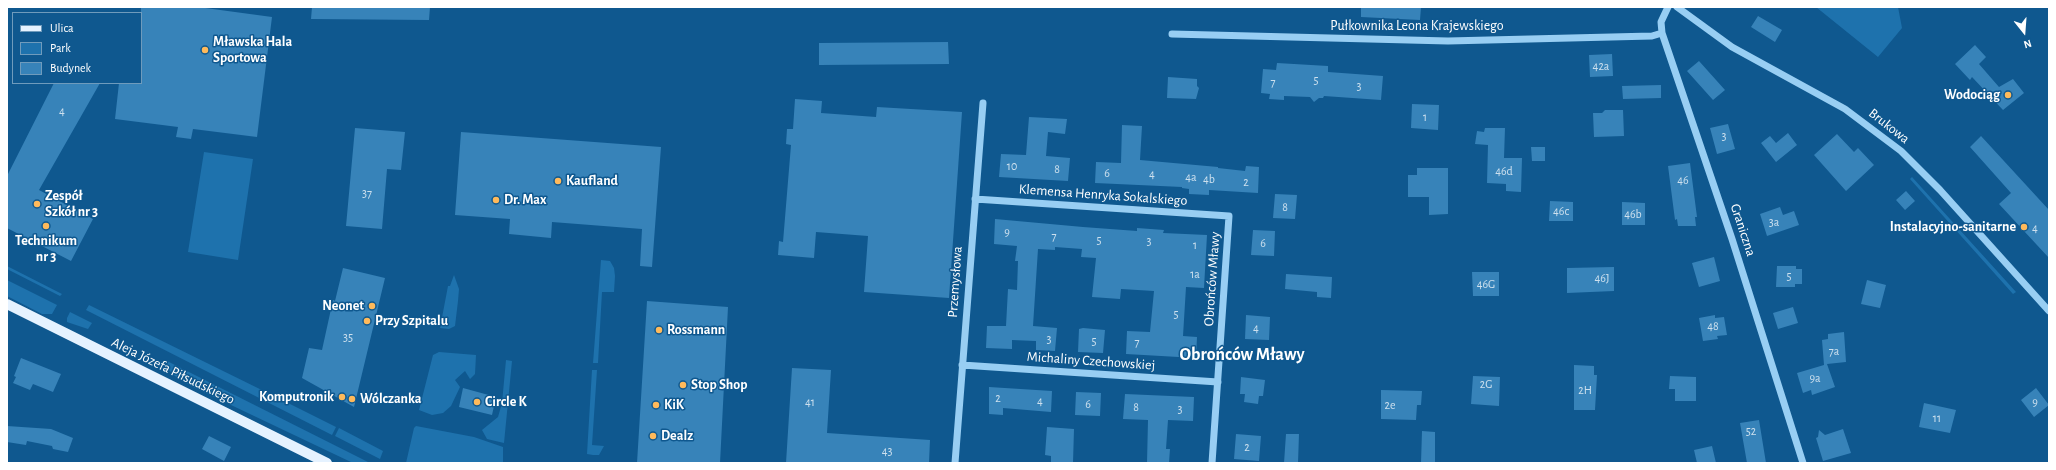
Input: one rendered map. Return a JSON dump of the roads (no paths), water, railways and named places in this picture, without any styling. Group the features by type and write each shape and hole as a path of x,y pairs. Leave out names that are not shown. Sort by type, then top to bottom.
{"main road":[{"name":"Aleja Józefa Piłsudskiego","path":"7,304 327,463"}],"street":[{"name":"Graniczna","path":"1668,7 1661,22 1662,33 1732,239 1803,463"},
{"name":"Brukowa","path":"1677,7 1732,47 1845,109 1901,152 1940,190 2049,311"},
{"name":"Pułkownika Leona Krajewskiego","path":"1172,34 1448,41 1652,36 1662,33"},
{"name":"Przemysłowa","path":"955,463 983,103"},
{"name":"Klemensa Henryka Sokalskiego","path":"975,199 1229,216"},
{"name":"Obrońców Mławy","path":"1212,463 1229,216"},
{"name":"Michaliny Czechowskiej","path":"962,365 1218,382"}],"place":[{"name":"Mławska Hala Sportowa","path":"205,50"},
{"name":"Wodociąg","path":"2008,95"},
{"name":"Kaufland","path":"558,181"},
{"name":"Dr. Max","path":"496,200"},
{"name":"Zespół Szkół nr 3","path":"37,204"},
{"name":"Technikum nr 3","path":"46,226"},
{"name":"Instalacyjno-sanitarne","path":"2024,227"},
{"name":"Neonet","path":"372,306"},
{"name":"Przy Szpitalu","path":"367,321"},
{"name":"Rossmann","path":"659,330"},
{"name":"Stop Shop","path":"683,385"},
{"name":"Komputronik","path":"342,397"},
{"name":"Wólczanka","path":"352,399"},
{"name":"Circle K","path":"477,402"},
{"name":"KiK","path":"656,405"},
{"name":"Dealz","path":"653,436"}],"district":[{"name":"Obrońców Mławy","path":"1242,355"}]}
